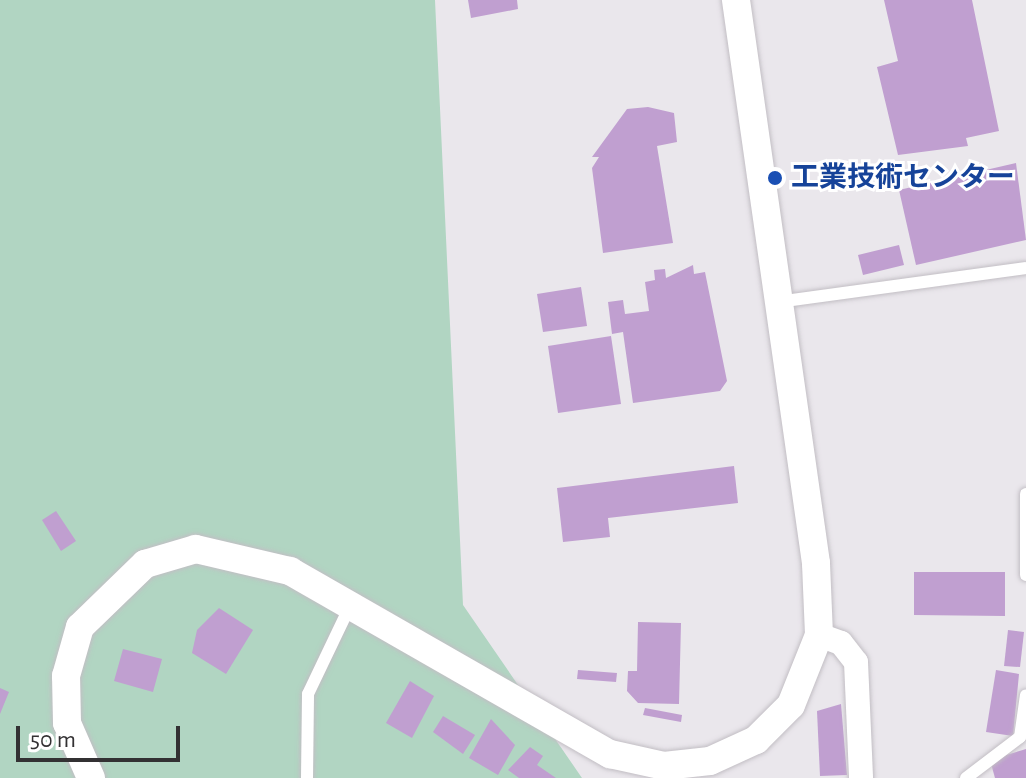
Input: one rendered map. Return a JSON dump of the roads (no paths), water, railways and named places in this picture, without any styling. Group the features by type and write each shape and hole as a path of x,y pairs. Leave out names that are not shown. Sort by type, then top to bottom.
{"street":[{"path":"91,778 67,723 66,676 80,627 145,564 196,549 238,555 290,571 610,754 664,766 710,761 756,740 791,705 819,635 778,302 736,0"},
{"path":"819,635 841,643 856,662 861,778"}],"lane":[{"path":"778,302 1026,268"},
{"path":"1026,494 1026,575"},
{"path":"307,778 308,694 350,606"},
{"path":"966,778 1020,737 1026,695"}],"place":[{"name":"工業技術センター","path":"775,178"}]}
